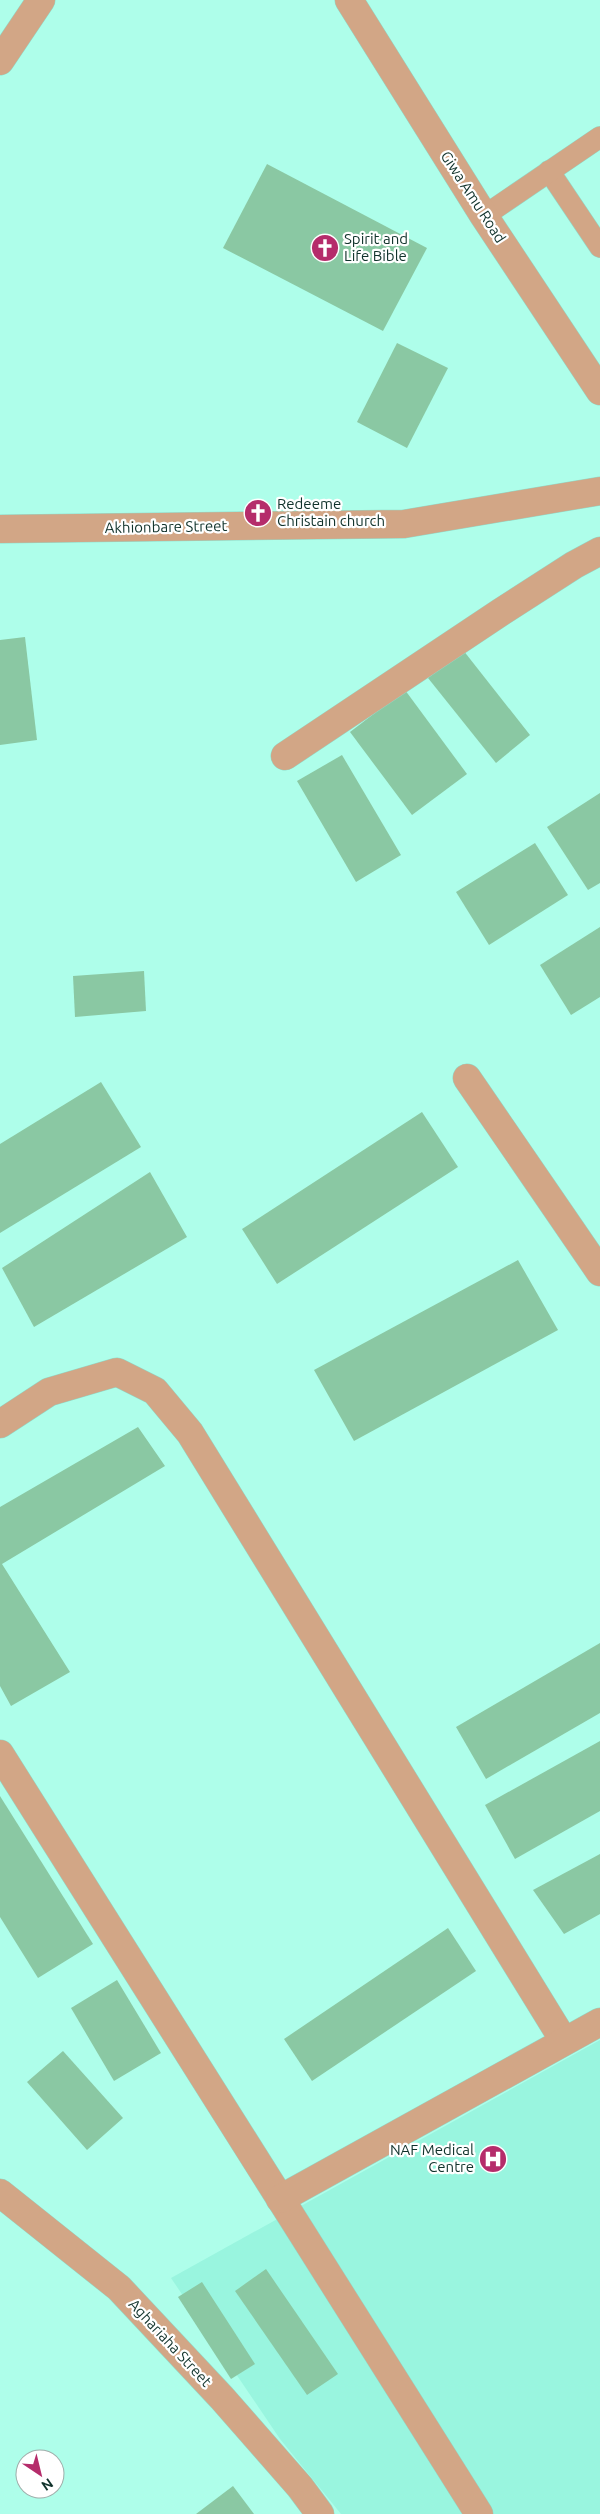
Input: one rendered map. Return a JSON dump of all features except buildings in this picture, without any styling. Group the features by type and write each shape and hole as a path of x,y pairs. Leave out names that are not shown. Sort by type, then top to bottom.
{"street":[{"path":"0,61 41,0"},
{"name":"Giwa Amu Road","path":"349,0 484,216 600,391"},
{"name":"Akhionbare Street","path":"0,530 404,524 600,491"},
{"path":"284,756 574,565 600,551"},
{"path":"467,1078 600,1272"},
{"path":"0,1424 49,1392 117,1372 156,1392 190,1433 564,2042"},
{"path":"0,1754 479,2514"},
{"path":"280,2199 600,2022"},
{"name":"Aghariaha Street","path":"0,2193 119,2288 222,2398 300,2487 320,2514"}],"lane":[{"path":"484,216 600,137"},
{"path":"549,171 600,247"}],"shaded area":[{"name":"NAF Medical Centre","path":"600,2040 600,2514 341,2514 280,2439 171,2278"}],"place":[{"name":"Spirit and Life Bible","path":"325,248"},
{"name":"Redeeme Christain church","path":"258,513"},
{"name":"NAF Medical Centre","path":"493,2159"}]}
